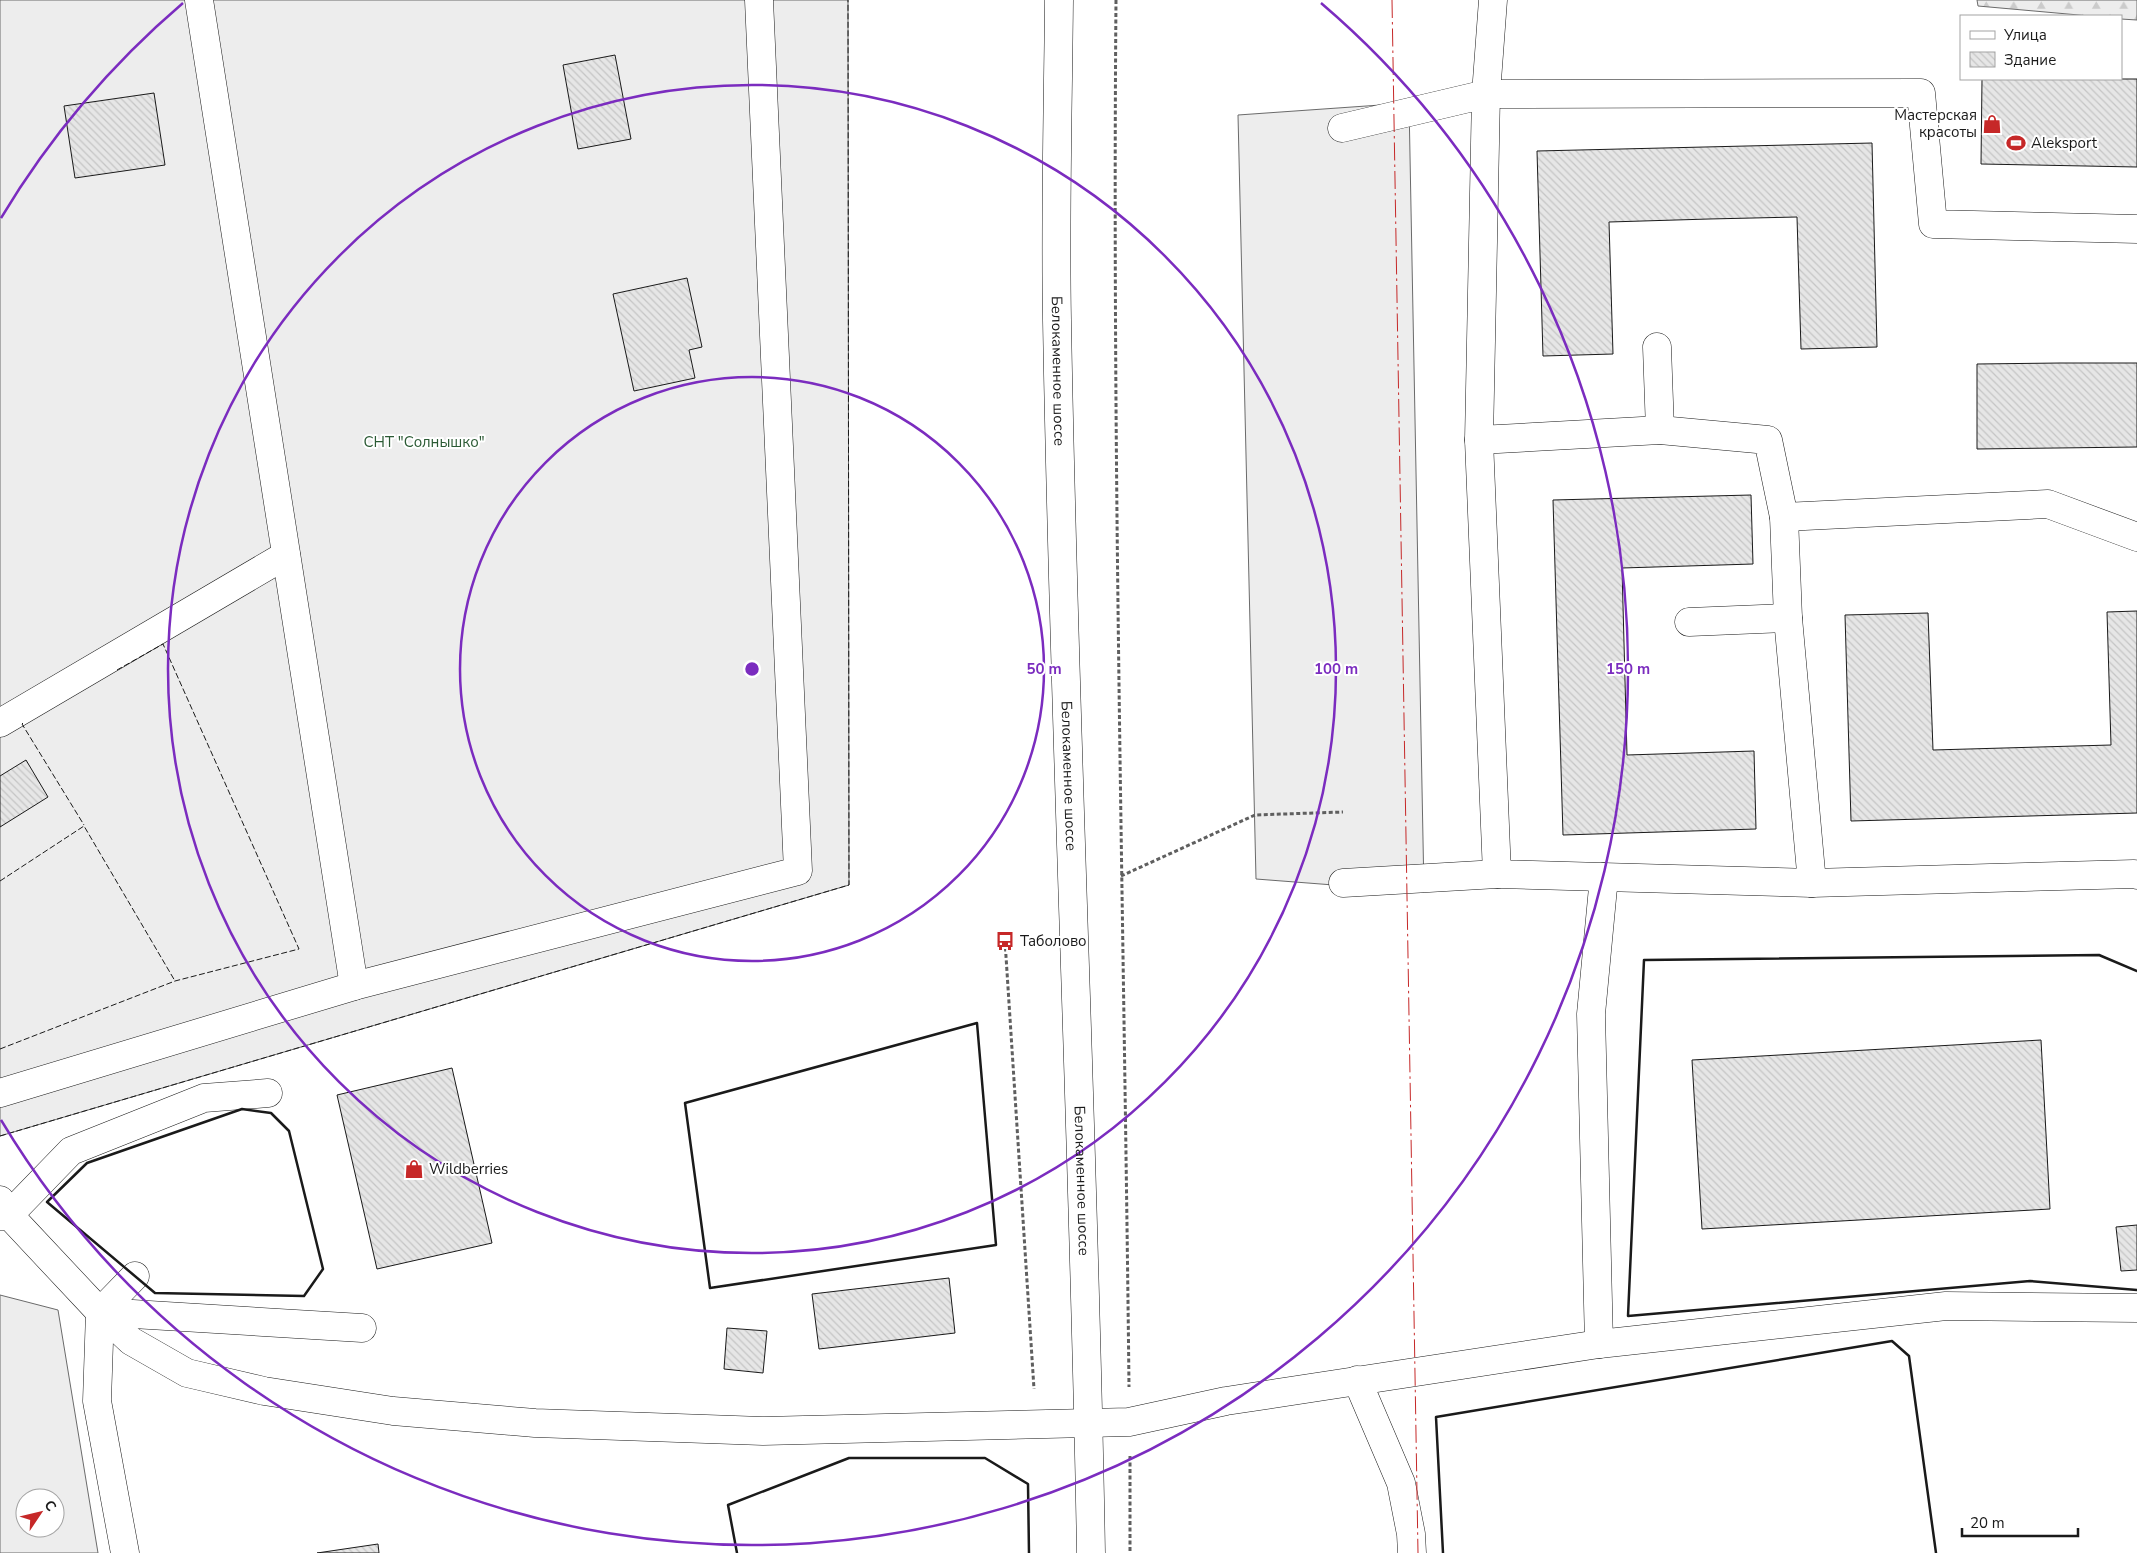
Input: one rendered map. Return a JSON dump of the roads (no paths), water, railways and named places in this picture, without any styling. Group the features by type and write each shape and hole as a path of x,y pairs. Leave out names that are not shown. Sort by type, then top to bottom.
{"street":[{"path":"199,0 354,986"},
{"path":"0,1093 354,986 798,871 760,0"},
{"name":"Белокаменное шоссе","path":"1059,0 1056,315 1064,660 1089,1424 1091,1553"},
{"path":"1493,0 1486,94 1479,440 1497,874"},
{"path":"1342,128 1486,94 1921,93 1933,224 2137,229"},
{"path":"1658,346 1660,430"},
{"path":"1479,440 1660,430 1768,440 1784,517 1788,618 1812,883"},
{"path":"1784,517 2048,504 2137,537"},
{"path":"0,723 286,555"},
{"path":"1688,622 1788,618"},
{"path":"1343,882 1497,874 1812,883 2134,874 2137,876"},
{"path":"1599,1344 1591,1014 1604,877"},
{"path":"268,1093 204,1098 71,1151 3,1210 100,1312 131,1340 187,1373 264,1391 393,1411 535,1423 763,1431 1129,1422 1226,1401 1599,1344 1946,1306 2137,1308"},
{"path":"125,1553 97,1401 100,1312 135,1276"},
{"path":"100,1312 362,1328"},
{"path":"1357,1380 1402,1483 1411,1534 1412,1553"}],"place":[{"name":"Мастерская красоты","path":"1992,124"},
{"name":"Aleksport","path":"2016,143"},
{"name":"Таболово","path":"1005,941"},
{"name":"Wildberries","path":"414,1169"}],"park label":[{"name":"СНТ \"Солнышко\"","path":"424,442"}]}
